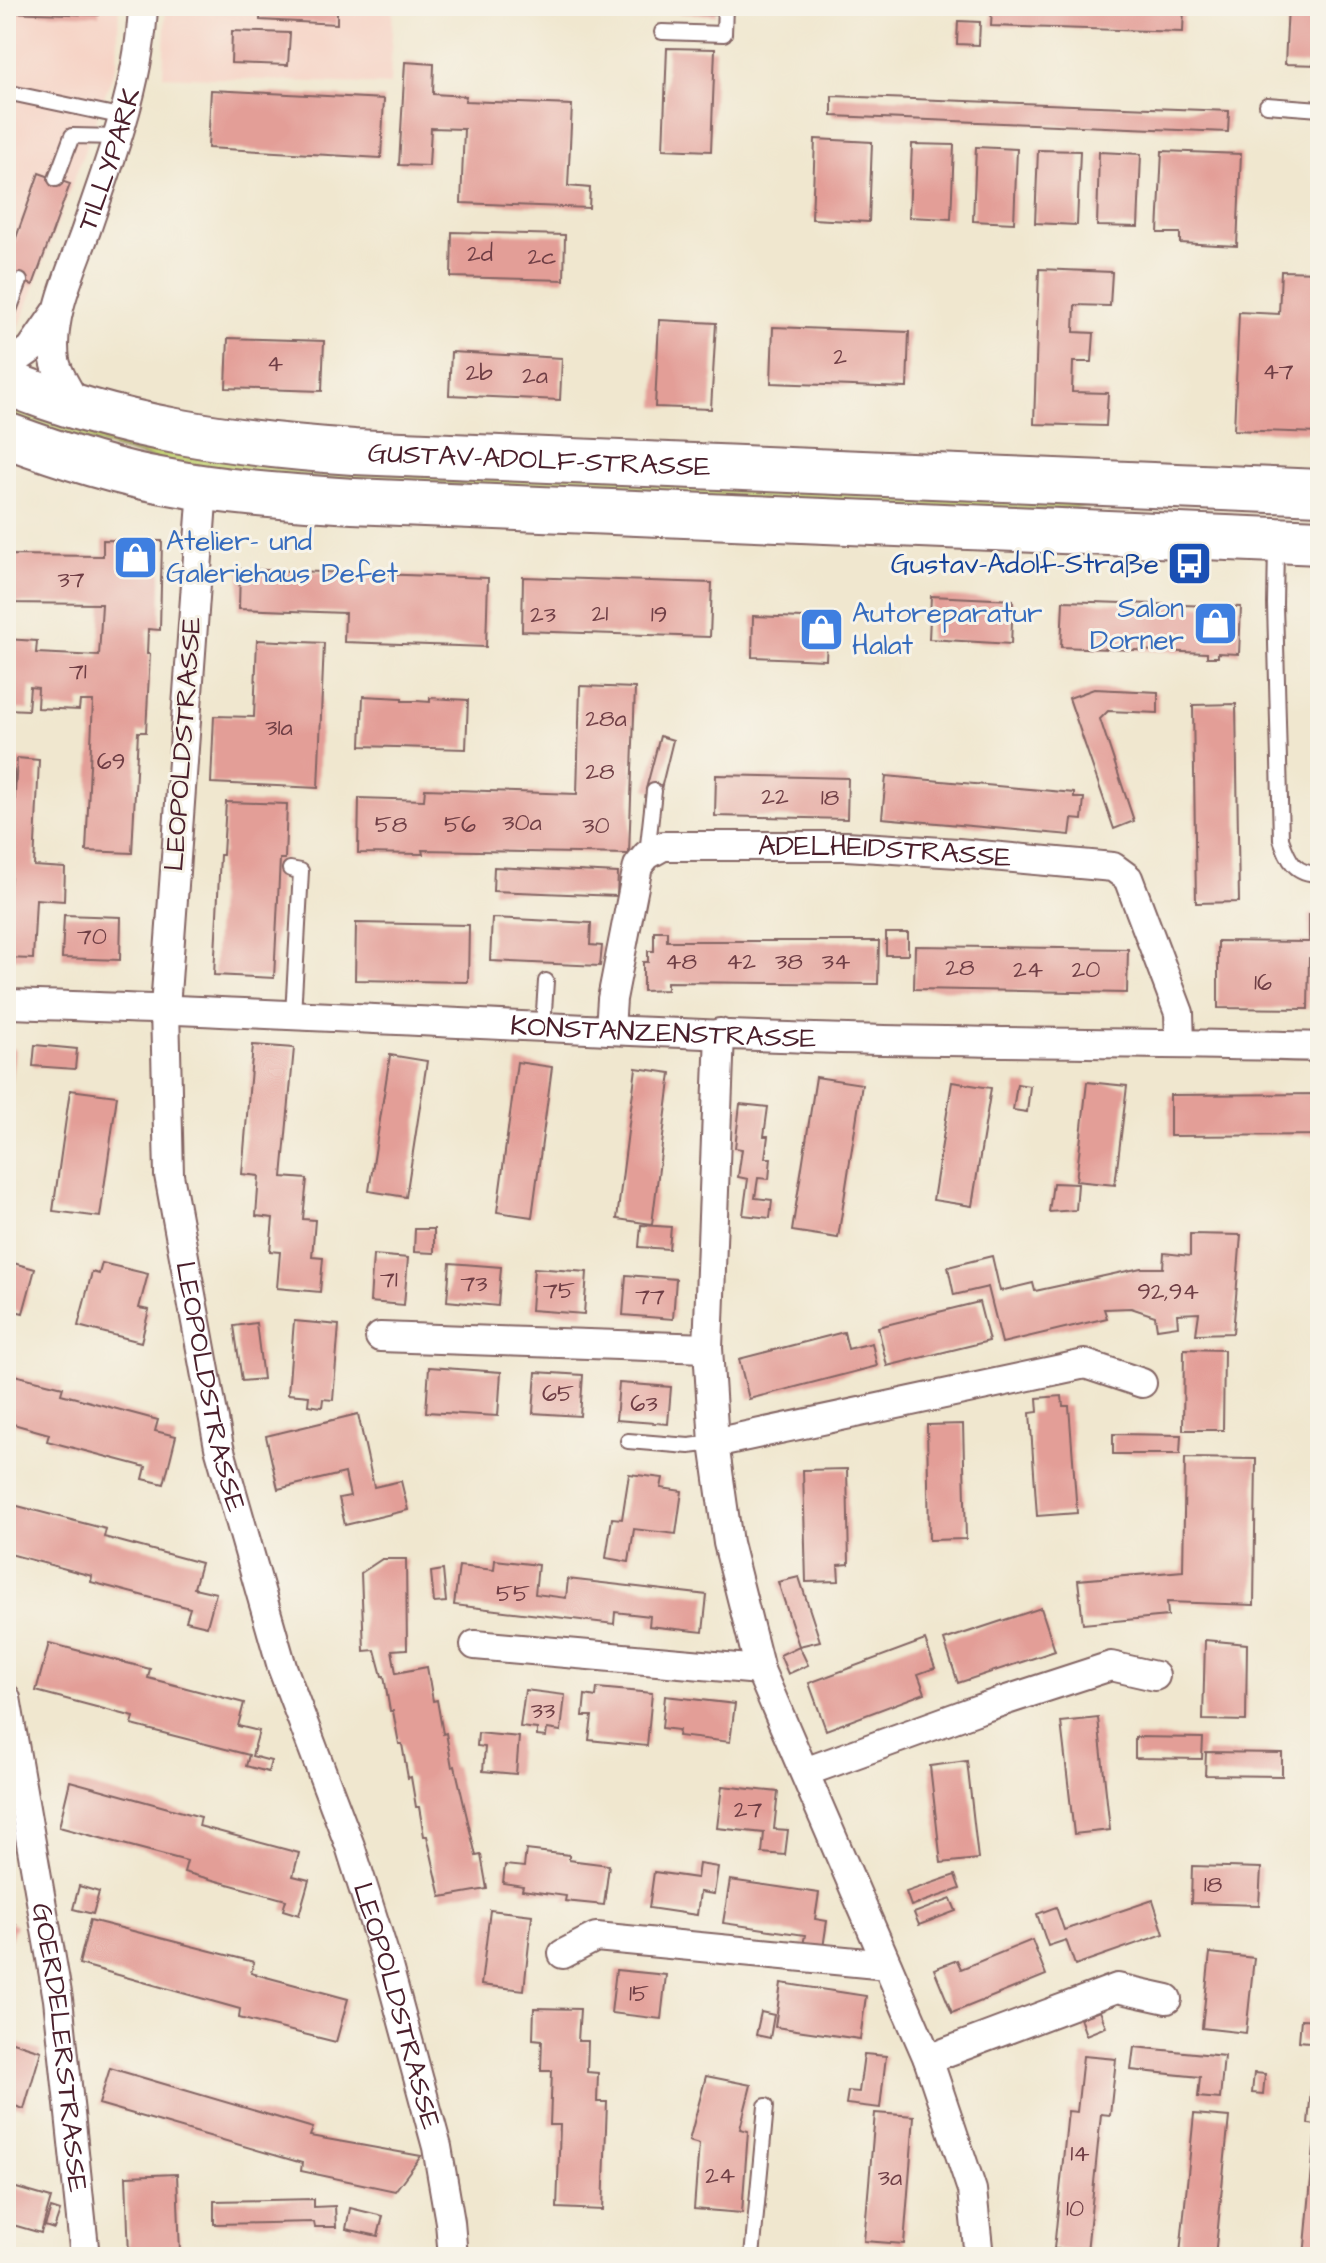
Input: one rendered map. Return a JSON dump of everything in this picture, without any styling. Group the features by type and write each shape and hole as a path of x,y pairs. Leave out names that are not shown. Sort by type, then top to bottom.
{"main road":[{"name":"GUSTAV-ADOLF-STRASSE","path":"6,382 79,409 197,436 251,444 354,452 1320,492"},
{"name":"GUSTAV-ADOLF-STRASSE","path":"6,435 112,469 203,488 353,501 1320,542"}],"street":[{"name":"TILLYPARK","path":"79,409 57,369 59,309 121,127 141,46 143,6"},
{"name":"TILLYPARK","path":"6,367 31,349 59,309"},
{"name":"LEOPOLDSTRASSE","path":"203,488 165,1008 169,1175 219,1447 282,1667 350,1846 387,1963 437,2147 453,2257"},
{"name":"ADELHEIDSTRASSE","path":"647,855 663,846 846,846 1113,867 1128,878 1179,1013 1180,1043"},
{"path":"610,1029 612,999 638,866 647,855"},
{"name":"KONSTANZENSTRASSE","path":"6,1004 165,1008 883,1040 1320,1047"},
{"path":"720,1033 708,1348 714,1443 728,1543 760,1670 928,2059 972,2190 979,2257"},
{"path":"380,1337 708,1348"},
{"path":"714,1443 1085,1364 1142,1383"},
{"path":"475,1645 760,1670"},
{"path":"805,1772 979,1709 1111,1666 1155,1676"},
{"name":"GOERDELERSTRASSE","path":"6,1698 58,1999 85,2257"},
{"path":"563,1954 596,1937 887,1965"},
{"path":"928,2059 1117,1988 1167,1999"}],"lane":[{"path":"662,32 724,34 725,6"},
{"path":"6,92 121,127"},
{"path":"1267,105 1320,109"},
{"path":"56,179 72,136 121,127"},
{"path":"6,311 20,281"},
{"path":"1276,540 1281,839 1288,860 1306,874 1320,874"},
{"path":"6,773 6,789"},
{"path":"647,855 654,791"},
{"path":"290,869 301,871 293,1015"},
{"path":"543,1026 546,981"},
{"path":"628,1441 689,1446 714,1443"},
{"path":"752,2257 766,2106"}],"shaded area":[{"path":"6,6 119,6 117,63 20,325 6,327"},
{"path":"166,6 393,6 390,85 163,76"}],"green space":[{"path":"6,396 107,432 1110,505 1045,510 896,508 200,472 6,418"}],"building":[{"path":"6,6 99,6 99,15 6,12"},
{"path":"261,6 337,6 337,24 260,20"},
{"path":"522,6 580,6 580,11 522,9"},
{"path":"679,6 716,6 716,15 679,13"},
{"path":"992,6 1184,6 1183,32 991,26"},
{"path":"1288,6 1320,6 1320,65 1285,64"},
{"path":"958,21 980,22 979,45 957,44"},
{"path":"232,31 290,33 288,65 231,63"},
{"path":"667,48 715,49 711,151 663,149"},
{"path":"405,62 434,64 433,94 466,96 465,101 572,105 568,186 590,188 589,208 461,203 464,129 431,128 429,166 399,165"},
{"path":"211,90 384,99 381,158 208,148"},
{"path":"832,96 1229,111 1228,132 832,116"},
{"path":"815,139 872,142 869,222 812,219"},
{"path":"912,144 954,145 951,219 909,217"},
{"path":"976,147 1017,149 1014,223 973,221"},
{"path":"1038,150 1080,151 1077,225 1035,223"},
{"path":"1162,151 1241,154 1237,246 1180,243 1180,233 1158,233"},
{"path":"1099,152 1141,154 1138,227 1097,226"},
{"path":"39,173 70,184 33,285 6,276 6,266"},
{"path":"452,232 565,235 564,280 451,277"},
{"path":"1039,269 1112,272 1110,306 1075,305 1074,332 1094,333 1092,362 1073,362 1072,392 1108,393 1106,426 1034,424"},
{"path":"1281,271 1320,272 1320,433 1234,430 1239,312 1279,314"},
{"path":"659,320 716,323 711,409 655,407"},
{"path":"773,327 909,332 907,388 771,383"},
{"path":"228,338 324,341 322,391 226,388"},
{"path":"451,352 562,358 560,400 449,395"},
{"path":"103,540 162,541 160,630 148,629 147,654 150,654 146,732 138,732 132,853 86,851 93,701 80,701 79,710 37,708 38,688 30,687 28,710 6,709 6,639 37,641 36,653 99,656 102,604 6,603 6,555 103,556"},
{"path":"240,569 488,578 486,647 344,642 345,613 239,609"},
{"path":"523,577 712,583 710,637 522,631"},
{"path":"931,596 1013,600 1011,644 929,639"},
{"path":"1063,601 1241,607 1239,654 1218,653 1218,657 1207,657 1207,653 1061,647"},
{"path":"753,616 828,619 826,660 752,657"},
{"path":"257,640 324,643 318,788 211,783 214,716 254,717"},
{"path":"1320,641 1320,663 1315,660 1313,650"},
{"path":"580,686 635,688 629,854 422,850 423,854 358,853 359,798 424,800 425,789 577,794"},
{"path":"1094,689 1158,692 1158,713 1108,711 1100,719 1134,821 1114,829 1069,698"},
{"path":"363,696 402,698 402,701 430,702 430,698 468,700 466,749 361,746"},
{"path":"1236,704 1239,902 1196,903 1193,705"},
{"path":"660,736 673,740 660,793 646,789"},
{"path":"17,758 39,760 34,866 65,868 64,901 36,899 33,959 6,958"},
{"path":"716,775 848,778 847,819 715,816"},
{"path":"886,776 1074,793 1074,798 1084,798 1082,820 1072,819 1070,835 882,818"},
{"path":"226,802 287,804 285,859 280,859 274,978 214,975"},
{"path":"494,867 618,873 617,896 493,891"},
{"path":"1309,914 1320,915 1320,959 1309,958 1308,1009 1218,1008 1218,941 1309,942"},
{"path":"64,915 121,917 120,960 62,958"},
{"path":"492,918 591,923 590,945 602,946 600,966 490,961"},
{"path":"356,923 469,925 468,982 355,980"},
{"path":"654,931 667,931 667,941 879,941 878,984 667,982 667,990 643,991 643,962 648,962 648,951 654,951"},
{"path":"886,933 908,933 908,955 886,955"},
{"path":"915,946 1128,949 1127,993 914,989"},
{"path":"35,1045 77,1049 75,1069 33,1066"},
{"path":"253,1045 294,1048 282,1177 307,1179 303,1219 315,1220 312,1257 323,1258 320,1292 277,1288 280,1252 270,1251 273,1218 256,1216 259,1176 242,1174"},
{"path":"6,1047 15,1049 9,1098 6,1097"},
{"path":"390,1055 427,1061 406,1197 369,1191"},
{"path":"517,1062 552,1067 532,1217 497,1212"},
{"path":"636,1068 671,1073 652,1224 617,1219"},
{"path":"816,1077 862,1084 838,1238 792,1231"},
{"path":"952,1082 991,1088 972,1206 933,1200"},
{"path":"1087,1082 1127,1086 1115,1185 1076,1181"},
{"path":"1017,1084 1030,1086 1027,1112 1013,1110"},
{"path":"70,1090 117,1096 100,1217 53,1211"},
{"path":"1320,1094 1320,1135 1170,1136 1170,1095"},
{"path":"740,1104 768,1107 764,1136 768,1136 765,1158 771,1158 769,1179 758,1178 755,1198 772,1200 770,1218 743,1215 748,1179 738,1177 742,1149 735,1148"},
{"path":"1053,1183 1078,1184 1076,1210 1049,1212"},
{"path":"641,1225 671,1227 669,1249 639,1247"},
{"path":"415,1229 434,1229 434,1253 414,1252"},
{"path":"1190,1234 1241,1235 1233,1333 1196,1334 1199,1313 1177,1314 1178,1326 1157,1329 1155,1316 1131,1308 1104,1309 1107,1318 1002,1343 988,1287 954,1295 948,1267 992,1256 1000,1291 1033,1283 1035,1291 1141,1268 1163,1268 1164,1253 1190,1256"},
{"path":"373,1255 408,1258 404,1305 370,1302"},
{"path":"6,1261 35,1269 23,1313 6,1309"},
{"path":"102,1263 148,1274 139,1308 149,1310 141,1342 78,1326 92,1272 99,1274"},
{"path":"450,1263 501,1267 498,1306 447,1301"},
{"path":"534,1268 587,1272 584,1314 531,1310"},
{"path":"626,1275 676,1279 673,1319 623,1315"},
{"path":"979,1302 989,1341 887,1366 878,1327"},
{"path":"294,1321 339,1325 333,1400 323,1399 322,1407 308,1405 309,1396 288,1394"},
{"path":"256,1323 263,1379 242,1381 234,1326"},
{"path":"844,1332 848,1349 872,1343 877,1366 749,1399 739,1359"},
{"path":"1184,1349 1224,1350 1223,1430 1183,1430"},
{"path":"429,1367 501,1372 498,1416 426,1412"},
{"path":"536,1372 583,1375 580,1416 533,1413"},
{"path":"6,1373 63,1387 61,1394 158,1420 155,1431 176,1436 164,1484 143,1479 146,1467 47,1441 49,1434 6,1422"},
{"path":"619,1383 671,1387 668,1424 616,1420"},
{"path":"1062,1396 1063,1406 1069,1406 1077,1513 1037,1516 1030,1413 1038,1412 1037,1398"},
{"path":"358,1414 374,1487 401,1481 408,1510 345,1525 339,1498 350,1496 345,1473 278,1489 266,1436"},
{"path":"963,1424 966,1539 929,1540 927,1425"},
{"path":"1113,1434 1181,1435 1180,1454 1113,1454"},
{"path":"1185,1458 1256,1459 1254,1605 1167,1602 1168,1616 1083,1624 1078,1580 1183,1571"},
{"path":"847,1469 849,1564 838,1565 839,1581 806,1582 803,1470"},
{"path":"629,1474 663,1478 661,1488 682,1491 676,1534 634,1529 629,1562 606,1558 612,1518 622,1519"},
{"path":"6,1503 106,1529 104,1537 201,1563 194,1588 216,1593 207,1626 186,1621 190,1608 91,1582 92,1576 6,1553"},
{"path":"382,1559 406,1559 407,1649 392,1650 396,1673 427,1667 433,1701 437,1700 443,1734 446,1733 452,1767 455,1766 476,1856 481,1855 487,1889 441,1897 419,1807 416,1807 411,1777 408,1778 402,1744 399,1744 393,1711 390,1711 384,1676 375,1650 364,1651 361,1573"},
{"path":"495,1560 538,1565 535,1594 566,1598 568,1579 707,1595 703,1632 649,1626 650,1616 615,1612 614,1624 454,1605 459,1566 494,1570"},
{"path":"443,1570 446,1602 434,1603 431,1572"},
{"path":"799,1577 820,1641 799,1646 778,1582"},
{"path":"1041,1608 1055,1651 958,1683 944,1640"},
{"path":"925,1640 935,1668 918,1674 925,1693 826,1730 809,1683"},
{"path":"1205,1640 1247,1644 1246,1721 1203,1720"},
{"path":"49,1643 150,1669 148,1678 244,1703 238,1726 259,1731 252,1756 271,1761 268,1772 246,1766 249,1755 132,1725 134,1717 36,1691"},
{"path":"799,1646 808,1665 788,1674 780,1655"},
{"path":"597,1688 652,1693 647,1746 589,1740 592,1716 583,1716 585,1695 596,1697"},
{"path":"525,1690 565,1695 561,1731 547,1729 546,1737 537,1736 537,1729 520,1727"},
{"path":"665,1696 735,1704 730,1742 678,1736 679,1730 662,1728"},
{"path":"1098,1718 1110,1830 1074,1834 1061,1722"},
{"path":"478,1733 519,1737 516,1774 483,1771 485,1747 477,1746"},
{"path":"1135,1737 1203,1738 1202,1759 1135,1758"},
{"path":"1206,1752 1282,1753 1282,1776 1205,1775"},
{"path":"967,1761 978,1859 941,1863 930,1766"},
{"path":"70,1781 201,1817 199,1826 299,1853 293,1876 309,1880 299,1915 283,1910 286,1900 184,1872 187,1861 59,1827"},
{"path":"722,1786 778,1792 774,1829 788,1830 785,1855 762,1853 764,1833 717,1828"},
{"path":"526,1850 569,1855 569,1860 609,1865 604,1905 565,1901 566,1896 522,1890 523,1886 503,1883 505,1865 524,1867"},
{"path":"699,1864 718,1867 714,1894 700,1892 697,1915 649,1908 654,1872 697,1878"},
{"path":"1192,1866 1261,1868 1259,1905 1191,1903"},
{"path":"955,1875 960,1889 911,1906 906,1892"},
{"path":"730,1880 819,1893 815,1919 827,1921 823,1948 803,1945 805,1935 723,1923"},
{"path":"79,1886 99,1892 93,1914 73,1909"},
{"path":"951,1899 956,1911 919,1925 914,1913"},
{"path":"1153,1900 1164,1934 1075,1965 1066,1940 1048,1946 1037,1914 1056,1907 1064,1930"},
{"path":"490,1910 532,1915 524,1990 481,1985"},
{"path":"90,1920 254,1962 251,1973 348,1999 336,2042 239,2018 240,2009 79,1964"},
{"path":"6,1921 16,1925 6,1951"},
{"path":"1032,1940 1046,1975 952,2013 934,1969 957,1960 961,1969"},
{"path":"1210,1953 1254,1958 1246,2033 1202,2028"},
{"path":"616,1970 666,1975 661,2019 611,2013"},
{"path":"781,1983 866,1996 860,2039 775,2027"},
{"path":"534,2008 580,2009 578,2041 588,2041 587,2072 598,2073 597,2102 607,2102 603,2210 557,2208 560,2125 550,2125 552,2071 541,2071 542,2040 533,2039"},
{"path":"1100,2011 1106,2027 1086,2035 1080,2018"},
{"path":"761,2012 774,2015 770,2038 756,2035"},
{"path":"1301,2019 1320,2020 1320,2043 1299,2041"},
{"path":"6,2040 41,2051 24,2109 6,2103 10,2080 6,2079"},
{"path":"1134,2047 1224,2056 1220,2099 1198,2097 1200,2077 1131,2070"},
{"path":"864,2054 886,2056 880,2108 846,2104 848,2091 859,2092"},
{"path":"1314,2054 1320,2054 1320,2257 1304,2257 1316,2125 1308,2124"},
{"path":"1083,2056 1116,2059 1110,2115 1101,2114 1087,2252 1054,2249 1068,2111 1077,2112"},
{"path":"110,2068 313,2128 310,2136 421,2156 395,2191 301,2171 302,2163 99,2104"},
{"path":"1254,2073 1265,2074 1263,2094 1252,2093"},
{"path":"706,2076 751,2085 740,2129 748,2131 742,2213 694,2209 699,2144 689,2141"},
{"path":"875,2113 914,2116 904,2244 864,2241"},
{"path":"1194,2114 1229,2117 1215,2257 1180,2254"},
{"path":"177,2174 180,2254 129,2256 126,2176"},
{"path":"6,2185 51,2198 41,2233 6,2223"},
{"path":"314,2199 314,2207 335,2206 336,2227 315,2227 314,2222 214,2224 214,2201"},
{"path":"51,2208 60,2211 54,2229 45,2226"},
{"path":"350,2208 383,2216 378,2236 346,2229"}],"place":[{"name":"Atelier- und Galeriehaus Defet","path":"135,557"},
{"name":"Gustav-Adolf-Straße","path":"1190,564"},
{"name":"Salon Dorner","path":"1215,624"},
{"name":"Autoreparatur Halat","path":"821,629"}]}
